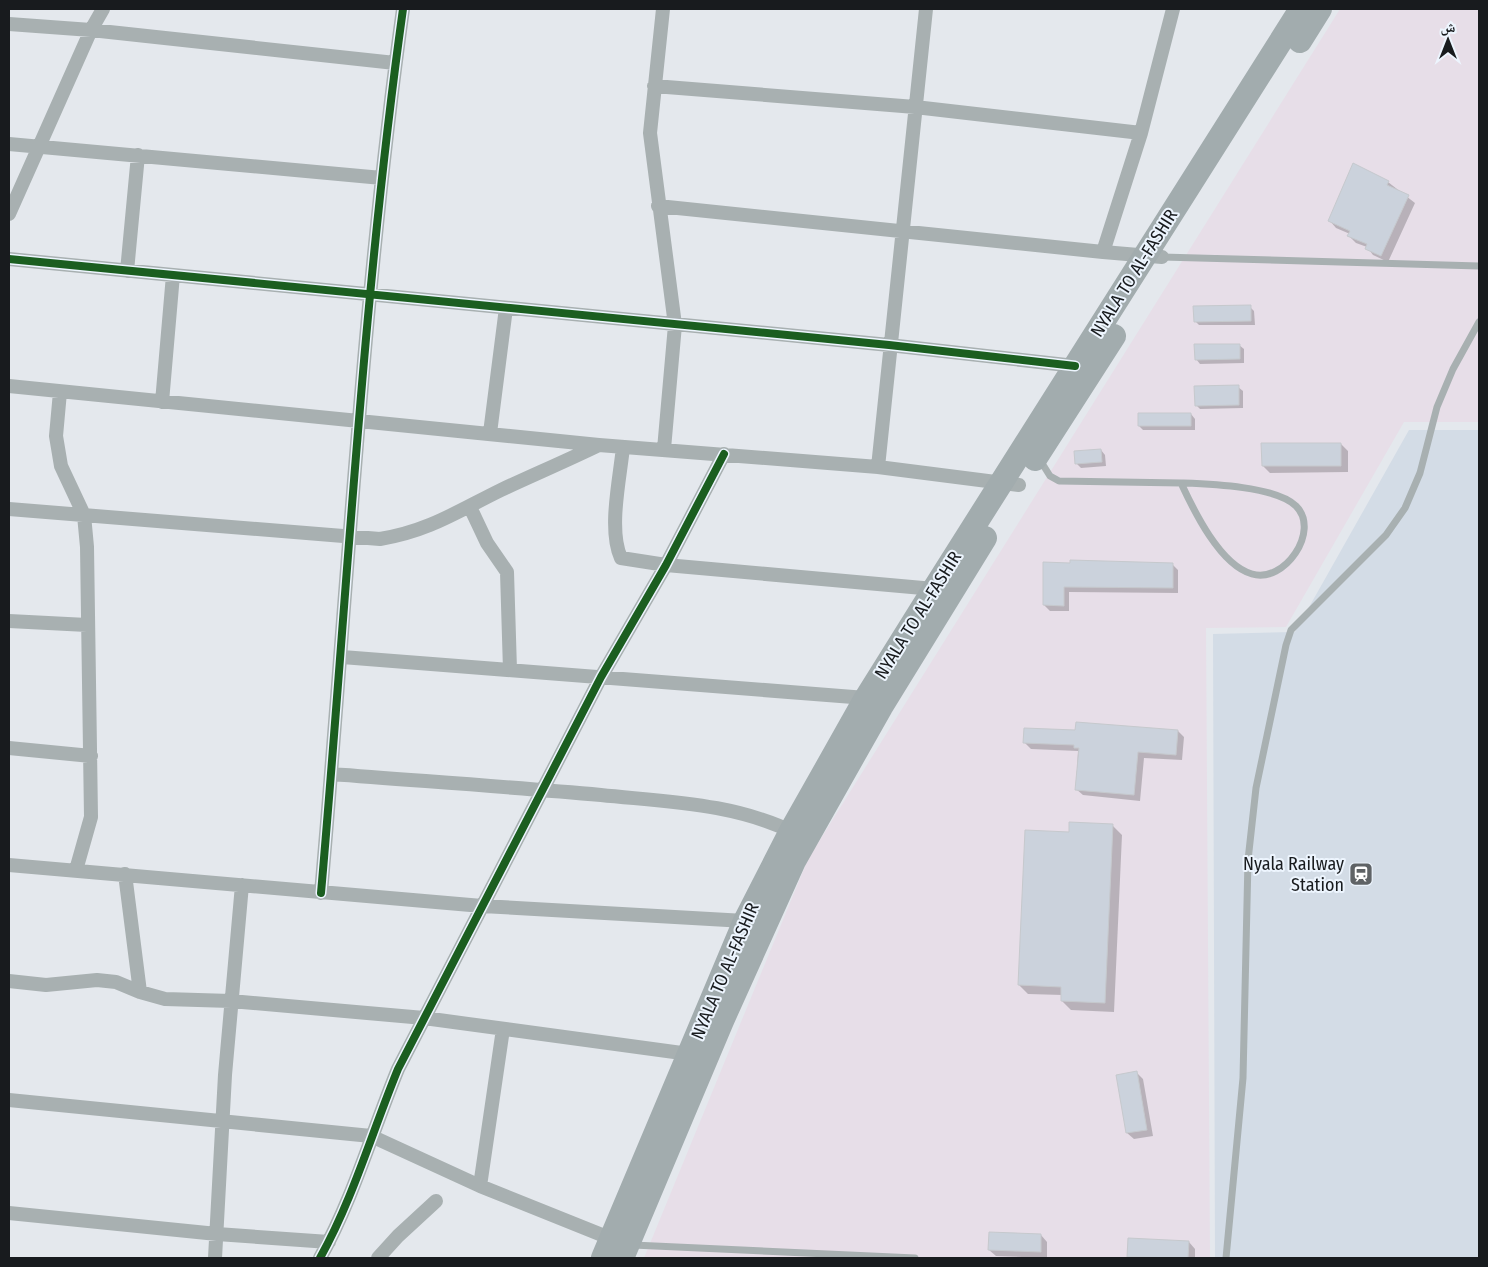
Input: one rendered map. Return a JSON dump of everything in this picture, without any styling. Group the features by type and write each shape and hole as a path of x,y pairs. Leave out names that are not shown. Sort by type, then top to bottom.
{"highway":[{"name":"NYALA TO AL-FASHIR","path":"1289,42 1301,9"},
{"name":"NYALA TO AL-FASHIR","path":"616,1250 690,1054 745,921 881,706 1033,446 1099,345 1289,42 1320,9"},
{"name":"NYALA TO AL-FASHIR","path":"1033,446 1075,366 1099,345"},
{"name":"NYALA TO AL-FASHIR","path":"616,1250 722,1021 799,835 866,698 934,589 1010,483"}],"street":[{"path":"9,214 38,146 102,9"},
{"path":"321,893 342,658 358,421 382,178 403,9"},
{"path":"663,9 650,133 675,325 664,449"},
{"path":"878,467 926,9"},
{"path":"1103,252 1141,132 1173,9"},
{"path":"9,24 91,30 395,63"},
{"path":"654,86 915,107 1141,132"},
{"path":"9,144 382,178"},
{"path":"127,271 138,156"},
{"path":"658,206 1154,256"},
{"path":"9,259 890,345 1075,366"},
{"path":"162,402 173,275"},
{"path":"490,433 506,308"},
{"path":"9,386 600,445 878,467 1010,483"},
{"path":"60,392 56,436 61,466 84,516 87,547 91,817 76,870"},
{"path":"9,508 84,516 380,539 406,535 470,507 499,491 600,445"},
{"path":"623,447 617,500 616,546 621,558 666,565 934,589"},
{"path":"320,1258 343,1214 398,1069 601,677 666,565 724,454"},
{"path":"470,507 487,543 507,572 510,670"},
{"path":"9,620 87,625"},
{"path":"342,658 866,698"},
{"path":"9,748 91,756"},
{"path":"332,774 542,790 714,806 753,815 799,835"},
{"path":"9,865 482,906 745,921"},
{"path":"125,874 140,992"},
{"path":"215,1258 231,1001 242,885"},
{"path":"9,981 46,985 98,980 116,982 140,992 165,998 231,1001 424,1018 690,1054"},
{"path":"480,1186 503,1029"},
{"path":"9,1100 371,1136 616,1250"},
{"path":"378,1258 398,1236 436,1201"},
{"path":"9,1213 217,1234 330,1242"}],"lane":[{"path":"1154,256 1479,266"},
{"path":"1226,1258 1243,1078 1248,860 1256,788 1286,646 1291,630 1386,535 1405,508 1420,473 1437,407 1453,370 1479,322"},
{"path":"1033,446 1050,476 1059,481 1181,483 1215,484 1248,488 1277,496 1295,506 1304,520 1303,533 1298,549 1289,563 1276,572 1262,576 1251,574 1240,568 1213,541 1197,520 1181,483"},
{"path":"616,1250 915,1258"}],"shaded area":[{"path":"1340,9 1479,9 1479,422 1404,422 1286,627 1206,628 1210,1258 644,1258 808,859"},
{"path":"1409,430 1479,430 1479,1258 1215,1258 1213,634 1295,632"}],"building":[{"path":"1353,163 1389,181 1387,185 1409,195 1381,256 1365,249 1367,244 1347,236 1350,231 1328,221"},
{"path":"1251,305 1251,321 1194,322 1193,306"},
{"path":"1194,344 1240,344 1240,359 1195,360"},
{"path":"1239,385 1239,405 1195,406 1194,386"},
{"path":"1138,413 1191,413 1191,426 1138,426"},
{"path":"1261,443 1341,443 1341,466 1262,466"},
{"path":"1101,449 1102,462 1075,464 1074,451"},
{"path":"1070,560 1173,563 1173,588 1064,587 1064,606 1043,605 1043,562 1070,563"},
{"path":"1076,722 1178,730 1176,755 1138,752 1134,795 1075,790 1079,748 1074,748 1074,745 1023,743 1024,728 1075,730"},
{"path":"1069,822 1113,824 1105,1003 1061,1001 1061,987 1018,985 1025,830 1069,832"},
{"path":"1137,1071 1147,1130 1126,1133 1116,1075"},
{"path":"989,1232 1041,1234 1041,1252 988,1250"},
{"path":"1128,1238 1189,1241 1188,1258 1127,1257"}],"cycle path":[{"path":"321,893 366,340 389,119 403,9"},
{"path":"9,259 889,345 1075,366"},
{"path":"320,1258 332,1236 352,1189 398,1069 601,677 666,565 724,454"}],"place":[{"name":"Nyala Railway Station","path":"1361,874"}]}
